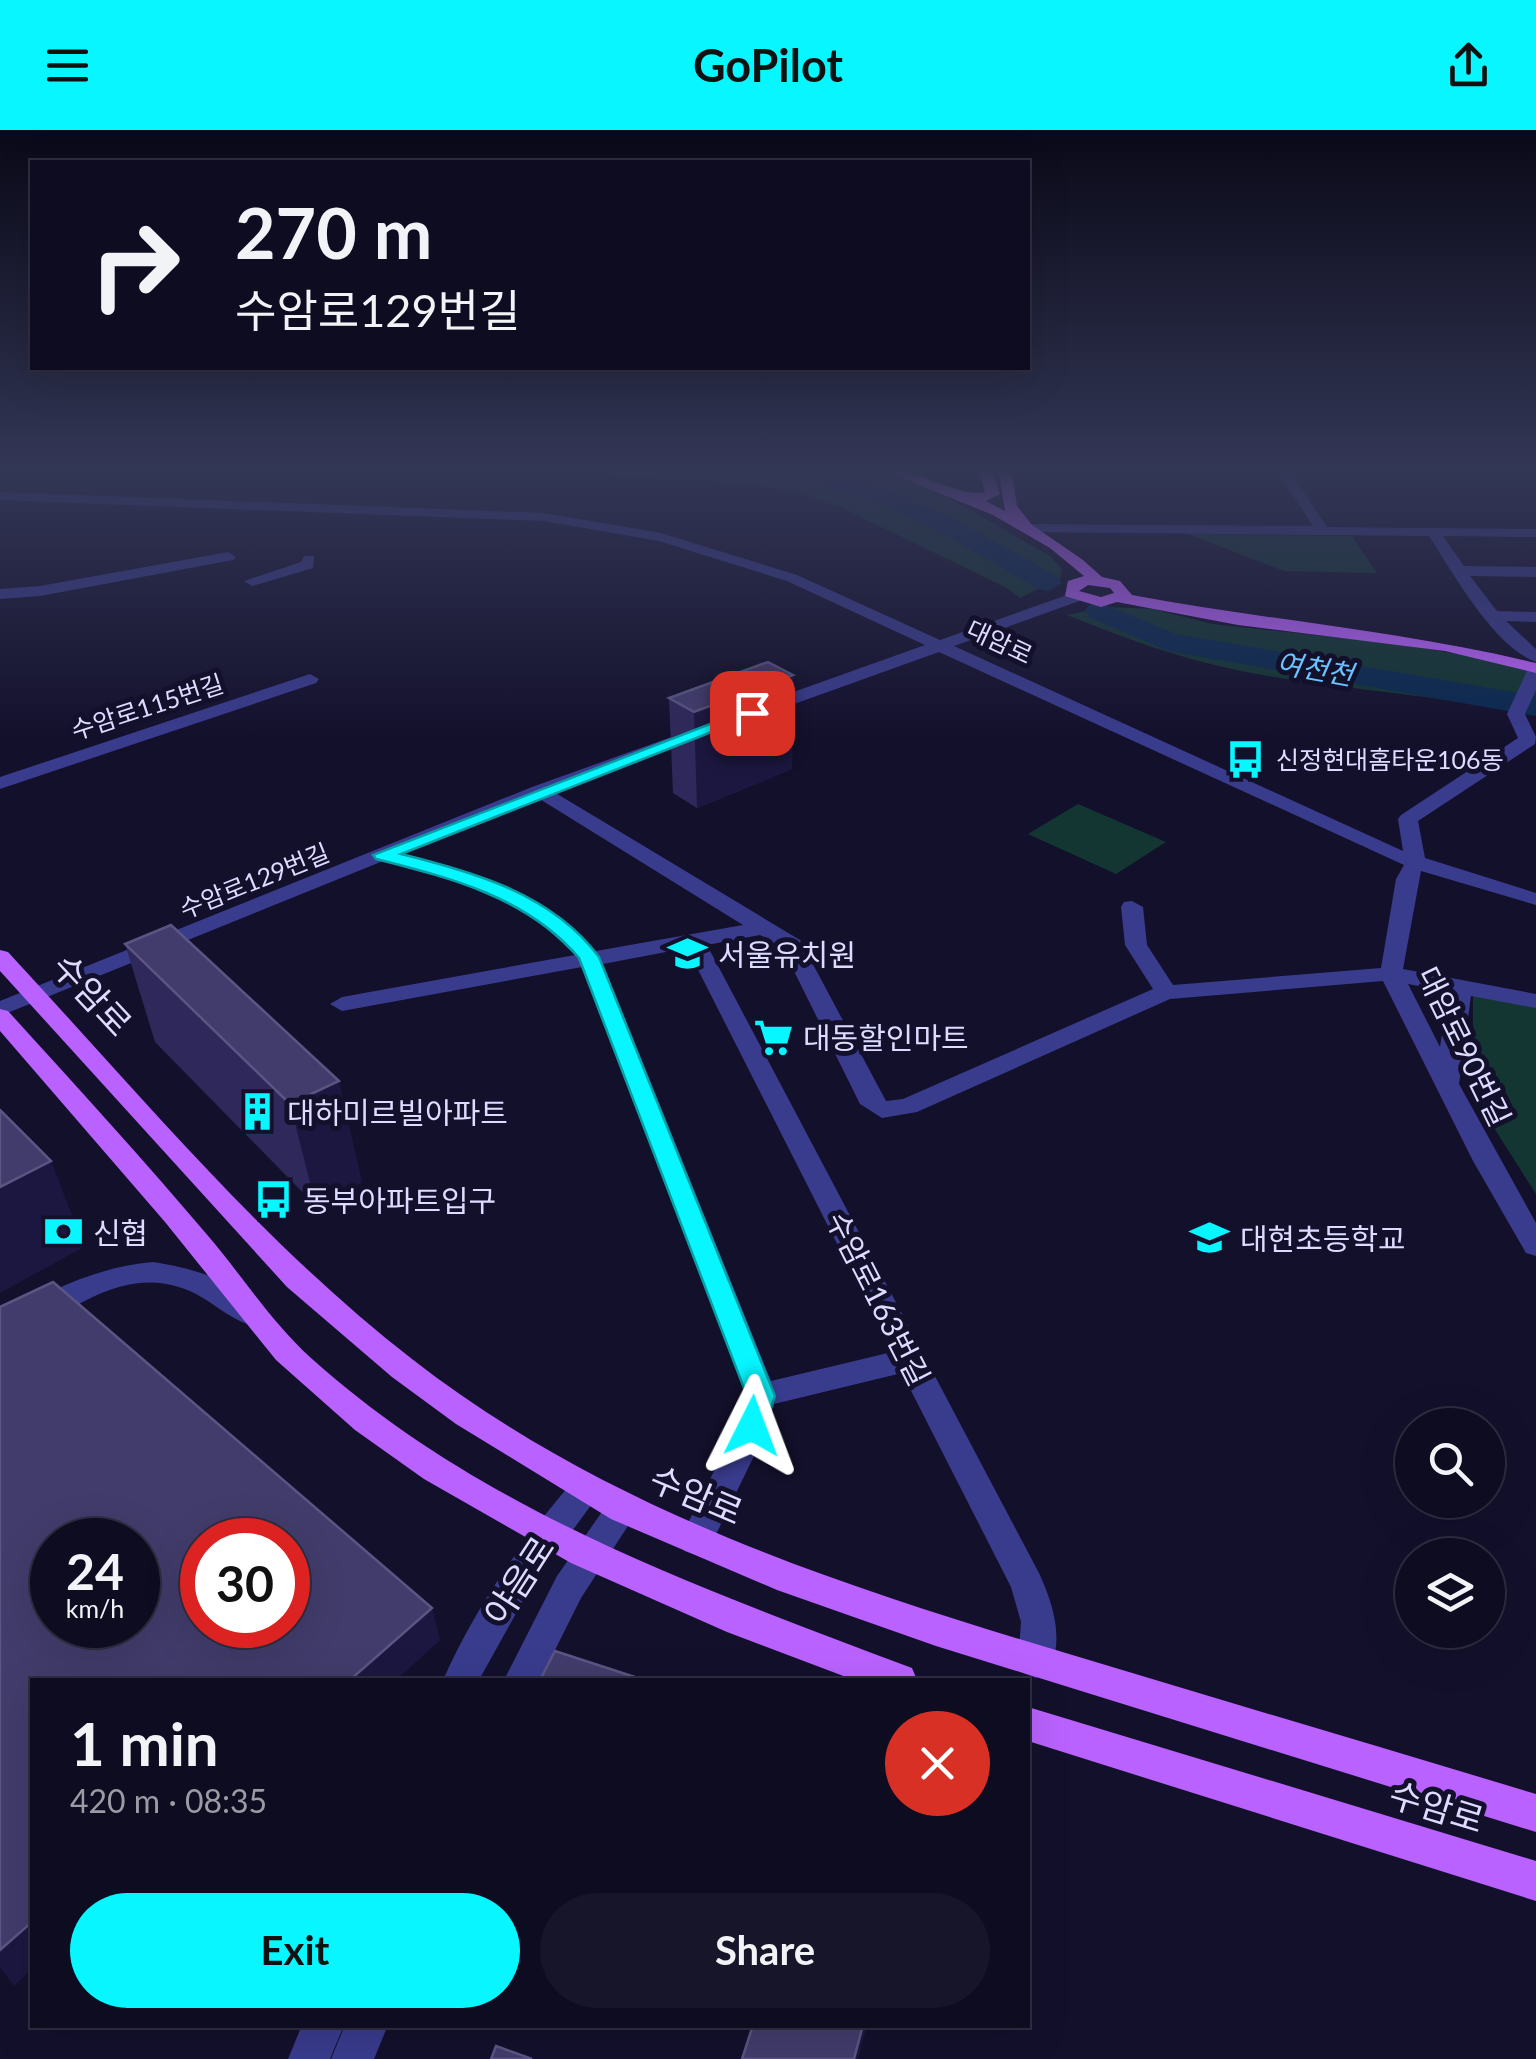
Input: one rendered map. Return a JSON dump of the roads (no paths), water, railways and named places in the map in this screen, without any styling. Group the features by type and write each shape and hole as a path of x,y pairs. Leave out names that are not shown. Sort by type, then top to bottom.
{"main road":[{"path":"1074,558 1096,580 1123,589 1120,598"},
{"path":"1096,580 1069,588 1076,597 1101,602 1120,598 1254,622 1445,646 1536,669"},
{"name":"수암로","path":"0,957 297,1280 403,1369 467,1414 623,1509 788,1578 1036,1662 1536,1813"},
{"path":"0,1012 132,1163 296,1362 338,1399 416,1456 589,1557 761,1632 893,1678"},
{"name":"수암로","path":"1030,1725 1536,1881"}],"street":[{"path":"0,594 77,585 222,558"},
{"path":"252,581 308,565 309,558"},
{"name":"대암로","path":"732,558 792,578 940,644 1415,863 1536,899"},
{"path":"1451,558 1494,616 1536,657"},
{"path":"1460,571 1536,572"},
{"path":"752,713 1076,597"},
{"path":"1494,616 1536,616"},
{"name":"대암로90번길","path":"1536,669 1516,714 1528,740 1408,819 1415,863 1406,880 1391,974 1486,1161 1536,1246"},
{"name":"수암로115번길","path":"0,783 310,678"},
{"name":"수암로129번길","path":"0,1012 540,791 716,726"},
{"path":"540,791 792,946 873,1104 882,1110 908,1106 1166,992 1391,974 1536,1001"},
{"path":"382,855 470,876 502,891 565,929 589,957 761,1396 752,1426 696,1541"},
{"path":"1132,908 1136,944 1166,992"},
{"path":"342,1004 762,928"},
{"name":"수암로163번길","path":"693,939 1028,1584 1040,1616 1042,1635 1036,1662"},
{"path":"1447,1082 1461,988"},
{"path":"0,1332 85,1285 105,1277 142,1272 177,1275 198,1282 262,1323"},
{"path":"761,1396 910,1358"},
{"name":"야음로","path":"462,1678 491,1615 545,1534 586,1488"},
{"name":"야음로","path":"523,1678 543,1634 623,1509"},
{"path":"309,2059 322,2028"},
{"path":"352,2059 366,2028"}],"waterway":[{"name":"여천천","path":"1002,558 1048,583"},
{"name":"여천천","path":"1099,611 1168,642 1536,706"}],"place":[{"name":"신정현대홈타운106동","path":"1246,759"},
{"name":"서울유치원","path":"688,954"},
{"name":"대동할인마트","path":"773,1037"},
{"name":"대하미르빌아파트","path":"257,1112"},
{"name":"동부아파트입구","path":"273,1200"},
{"name":"신협","path":"63,1232"},
{"name":"대현초등학교","path":"1210,1238"}]}
